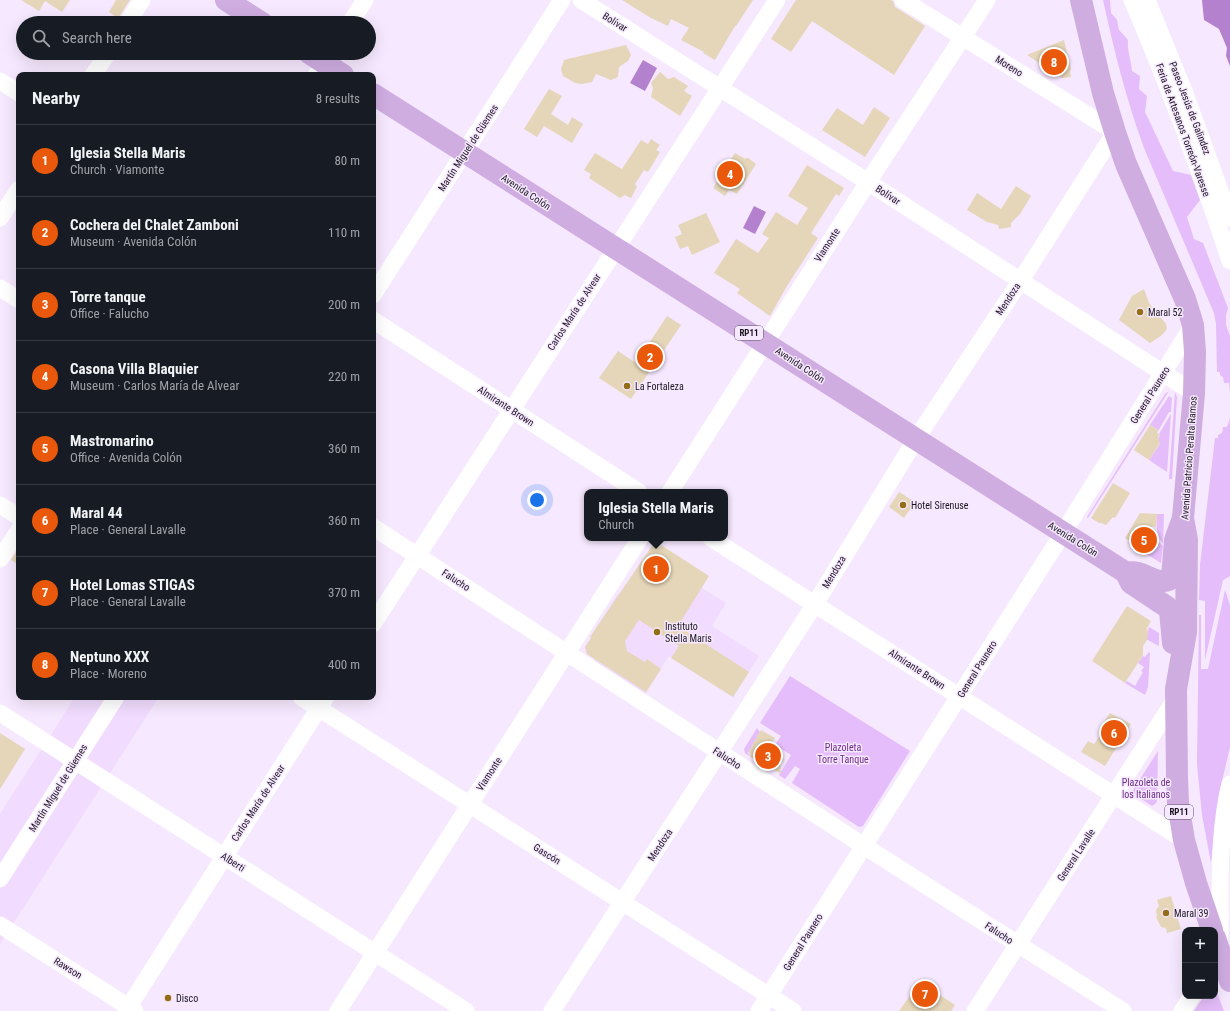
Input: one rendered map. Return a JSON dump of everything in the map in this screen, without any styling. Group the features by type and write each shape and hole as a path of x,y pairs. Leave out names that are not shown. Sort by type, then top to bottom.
{"main road":[{"path":"226,0 251,16"},
{"name":"Avenida Patricio Peralta Ramos","path":"1081,0 1103,93 1126,164 1185,299 1194,325 1194,393 1184,518 1187,540 1186,632 1176,694 1177,790 1184,840 1196,884 1211,927"},
{"path":"320,61 338,72"},
{"name":"Avenida Colón","path":"376,96 1125,572"},
{"name":"RP11","path":"1125,572 1138,573 1158,581 1167,581 1172,578 1175,540 1184,518"},
{"name":"RP11","path":"1125,572 1132,583 1167,607 1170,611 1176,694"},
{"path":"1218,951 1230,981"}],"street":[{"path":"132,16 142,0"},
{"path":"355,16 365,0"},
{"name":"Martín Miguel de Güemes","path":"376,290 562,0"},
{"name":"Bolívar","path":"581,0 1021,280 1194,393"},
{"name":"Carlos María de Alvear","path":"376,619 510,410 777,0"},
{"name":"Moreno","path":"903,0 1115,132"},
{"name":"Viamonte","path":"672,489 868,182 987,0"},
{"name":"Feria de Artesanos Torreón-Varesse","path":"1132,0 1183,125 1230,261"},
{"name":"Paseo Jesús de Galindez","path":"1147,0 1184,91 1230,218"},
{"path":"95,72 103,60"},
{"path":"0,81 16,91"},
{"name":"Mendoza","path":"552,1011 815,604 916,439 1021,280 1115,132"},
{"path":"0,218 16,194"},
{"path":"0,288 16,298"},
{"name":"Almirante Brown","path":"376,322 634,489"},
{"name":"General Paunero","path":"759,1011 1194,325"},
{"path":"0,505 16,515"},
{"name":"Falucho","path":"376,529 719,753 1123,1011"},
{"path":"0,559 16,535"},
{"name":"Viamonte","path":"338,1011 638,541"},
{"name":"Almirante Brown","path":"716,541 1184,840"},
{"name":"General Lavalle","path":"975,1011 1114,795 1176,694"},
{"name":"Martín Miguel de Güemes","path":"0,879 114,700"},
{"name":"Gascón","path":"312,700 323,703 470,804 793,1011"},
{"name":"Carlos María de Alvear","path":"130,1010 224,856 323,703"},
{"name":"Alberti","path":"0,713 466,1011"},
{"path":"1218,927 1222,832 1230,784"},
{"name":"Rawson","path":"0,925 130,1010"},
{"path":"1182,1011 1190,999"}],"shaded area":[{"path":"1202,0 1230,0 1230,66 1226,56 1227,48 1219,29 1204,20"},
{"path":"643,60 657,68 645,91 630,83"},
{"path":"754,206 766,212 755,234 743,228"},
{"name":"Instituto Stella Maris","path":"676,572 726,603 712,626 759,656 733,697 669,656 645,694 593,660 594,659 587,654 585,647 591,639 590,637 618,594 648,614"},
{"path":"73,700 157,700 0,944 0,814"}],"green space":[{"path":"1103,0 1110,0 1111,13 1117,20 1119,30 1128,40 1132,71 1140,76 1139,89 1147,96 1145,112 1173,171 1191,175 1200,200 1187,217 1194,239 1203,243 1228,308 1226,325 1230,336 1230,392 1229,383 1224,383 1220,372 1217,372 1216,324 1214,313 1144,148 1121,74"},
{"path":"1169,391 1088,518 1087,517 1165,394"},
{"path":"1175,392 1177,397 1172,479 1169,479"},
{"path":"1169,396 1172,398 1171,412 1169,412 1157,433 1158,430 1150,425"},
{"path":"1171,414 1167,472 1149,460 1160,444 1158,439 1159,434"},
{"path":"1230,418 1230,576 1223,580 1205,660 1205,601 1199,600 1200,565 1215,438 1218,438 1218,435 1222,433 1223,427 1227,427"},
{"path":"1157,514 1164,514 1163,544 1158,534"},
{"path":"1156,532 1159,542 1163,546 1161,563 1128,543 1130,541 1147,551 1152,551 1155,548"},
{"path":"1225,590 1230,605 1230,747 1219,794 1211,863 1202,815 1197,764 1199,615 1201,615 1201,669 1208,669"},
{"path":"1149,627 1159,633 1159,646 1146,639"},
{"path":"1149,652 1148,687 1145,695 1125,683 1127,681 1135,686 1143,672 1141,671 1144,667 1138,663 1143,656 1145,657"},
{"name":"Plazoleta Torre Tanque","path":"790,676 910,751 863,826 859,827 792,783 800,769 795,766 785,779 779,775 791,755 775,745 781,736 760,723"},
{"path":"757,728 760,732 748,753 751,757 745,753 744,749"},
{"name":"Plazoleta de los Italianos","path":"1158,751 1157,801 1152,806 1134,794 1133,790"},
{"path":"1218,996 1224,1011 1194,1011 1202,999 1218,999"}],"building":[{"path":"21,0 70,0 62,12 45,1 39,11"},
{"path":"116,0 130,0 119,16 115,16 109,12"},
{"path":"622,0 753,0 735,26 715,60 703,53 704,52 681,40 689,28 671,19 668,26 651,18"},
{"path":"796,0 891,0 893,1 895,7 925,26 894,75 812,21 791,52 771,39"},
{"path":"1064,40 1071,70 1071,77 1062,78 1027,55"},
{"path":"626,45 631,55 628,61 619,67 618,77 611,80 596,74 592,82 582,84 575,83 563,76 561,69 564,60"},
{"path":"660,72 668,79 674,77 688,86 684,91 692,96 680,116 651,97 653,88 651,83"},
{"path":"549,89 562,96 551,114 568,125 572,117 583,124 572,143 544,126 537,137 524,129"},
{"path":"874,107 890,118 865,157 822,130 837,108 863,125"},
{"path":"651,139 660,145 656,150 660,152 648,172 644,170 635,184 637,187 631,198 625,195 620,198 589,178 591,174 584,170 595,153 622,169 641,140 648,144"},
{"path":"735,153 745,159 748,158 756,164 737,194 729,190 725,196 713,188"},
{"path":"807,165 844,188 839,196 836,194 811,233 818,238 787,286 770,316 737,293 740,289 714,273 736,239 758,253 769,238 762,234 776,212 797,225 808,208 788,196"},
{"path":"1016,186 1031,196 1020,214 1011,223 1011,227 999,229 998,225 987,222 967,210 977,193 1001,209"},
{"path":"706,213 720,242 692,255 688,246 680,249 675,237 682,234 678,225"},
{"name":"Maral 52","path":"1144,289 1149,303 1166,324 1167,329 1161,336 1150,343 1119,320 1132,296"},
{"path":"667,316 681,325 631,399 599,378 618,351 636,363"},
{"path":"1150,425 1158,430 1157,433 1160,435 1158,437 1160,443 1149,460 1134,450"},
{"path":"1113,483 1130,493 1115,518 1113,517 1106,525 1091,518"},
{"path":"899,492 915,502 904,518 889,507"},
{"path":"1140,513 1157,514 1156,527 1152,526 1151,540 1145,547 1138,546 1125,538"},
{"name":"Instituto Stella Maris","path":"654,543 660,547 661,545 709,576 678,626 749,672 733,697 671,658 679,646 639,620 625,641 627,651 645,662 647,659 661,669 646,692 587,654 585,647 591,638 590,637"},
{"path":"16,552 16,563 11,560"},
{"path":"1127,606 1151,621 1147,628 1147,640 1143,646 1143,655 1125,683 1092,661"},
{"path":"1110,713 1131,724 1105,766 1081,752 1088,741 1094,744 1108,725 1104,722"},
{"path":"761,730 775,738 768,749 784,759 780,765 781,774 760,760 751,758 749,751"},
{"path":"0,733 25,749 0,789"},
{"name":"Maral 39","path":"1171,896 1181,929 1167,933 1166,928 1161,927 1156,917 1156,910 1159,906 1157,900"},
{"path":"920,982 955,1005 951,1011 899,1011"}],"place":[{"name":"Neptuno XXX","path":"1054,62"},
{"name":"Casona Villa Blaquier","path":"730,174"},
{"name":"Maral 52","path":"1140,312"},
{"name":"Cochera del Chalet Zamboni","path":"650,357"},
{"name":"La Fortaleza","path":"627,386"},
{"name":"Hotel Sirenuse","path":"903,505"},
{"name":"Mastromarino","path":"1144,540"},
{"name":"Iglesia Stella Maris","path":"656,569"},
{"name":"Instituto Stella Maris","path":"657,632"},
{"name":"Maral 44","path":"1114,733"},
{"name":"Torre tanque","path":"768,756"},
{"name":"Maral 39","path":"1166,913"},
{"name":"Hotel Lomas STIGAS","path":"925,994"},
{"name":"Disco","path":"168,998"}]}
